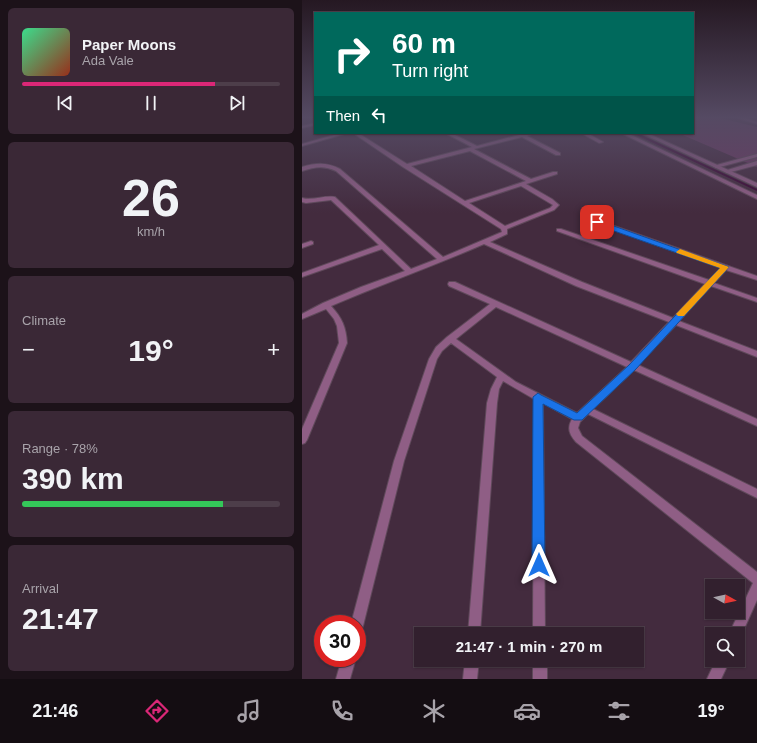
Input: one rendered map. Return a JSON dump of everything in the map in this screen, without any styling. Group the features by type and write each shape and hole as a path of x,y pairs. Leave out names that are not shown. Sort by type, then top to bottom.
{"street":[{"path":"380,150 504,228"},
{"path":"405,166 467,150"},
{"path":"471,150 530,181"},
{"path":"550,150 558,154"},
{"path":"658,150 757,196"},
{"path":"680,150 757,185"},
{"path":"721,168 757,155"},
{"path":"721,168 757,163"},
{"path":"302,169 322,164 332,166 442,260"},
{"path":"465,203 555,173"},
{"path":"504,228 552,209 556,205 550,200 521,184"},
{"path":"302,200 308,201 328,197 333,198 410,272"},
{"path":"583,217 757,278"},
{"path":"302,316 364,289 442,260 485,242 505,233 504,228"},
{"path":"559,230 757,300"},
{"path":"485,242 572,281 757,354"},
{"path":"302,246 311,243"},
{"path":"302,275 383,246"},
{"path":"725,267 632,367 578,418 573,428 574,433 579,439 757,579"},
{"path":"452,284 757,423"},
{"path":"360,615 399,461 428,372 439,349 495,304"},
{"path":"302,440 343,343 343,328 340,319 326,305"},
{"path":"450,339 501,376 578,418"},
{"path":"475,627 492,404 495,389 501,376"},
{"path":"538,397 540,627"},
{"path":"588,410 757,494"},
{"path":"738,627 757,587"},
{"path":"343,679 346,667"},
{"path":"470,679 471,667"},
{"path":"540,667 540,679"},
{"path":"714,679 720,667"}],"shaded area":[{"path":"717,150 757,150 757,167"}],"waterway":[{"path":"670,150 757,190"}],"slow traffic":[{"path":"680,252 725,267 681,314"}],"route":[{"path":"539,565 538,397 578,418 632,367 725,267 597,222"}]}
